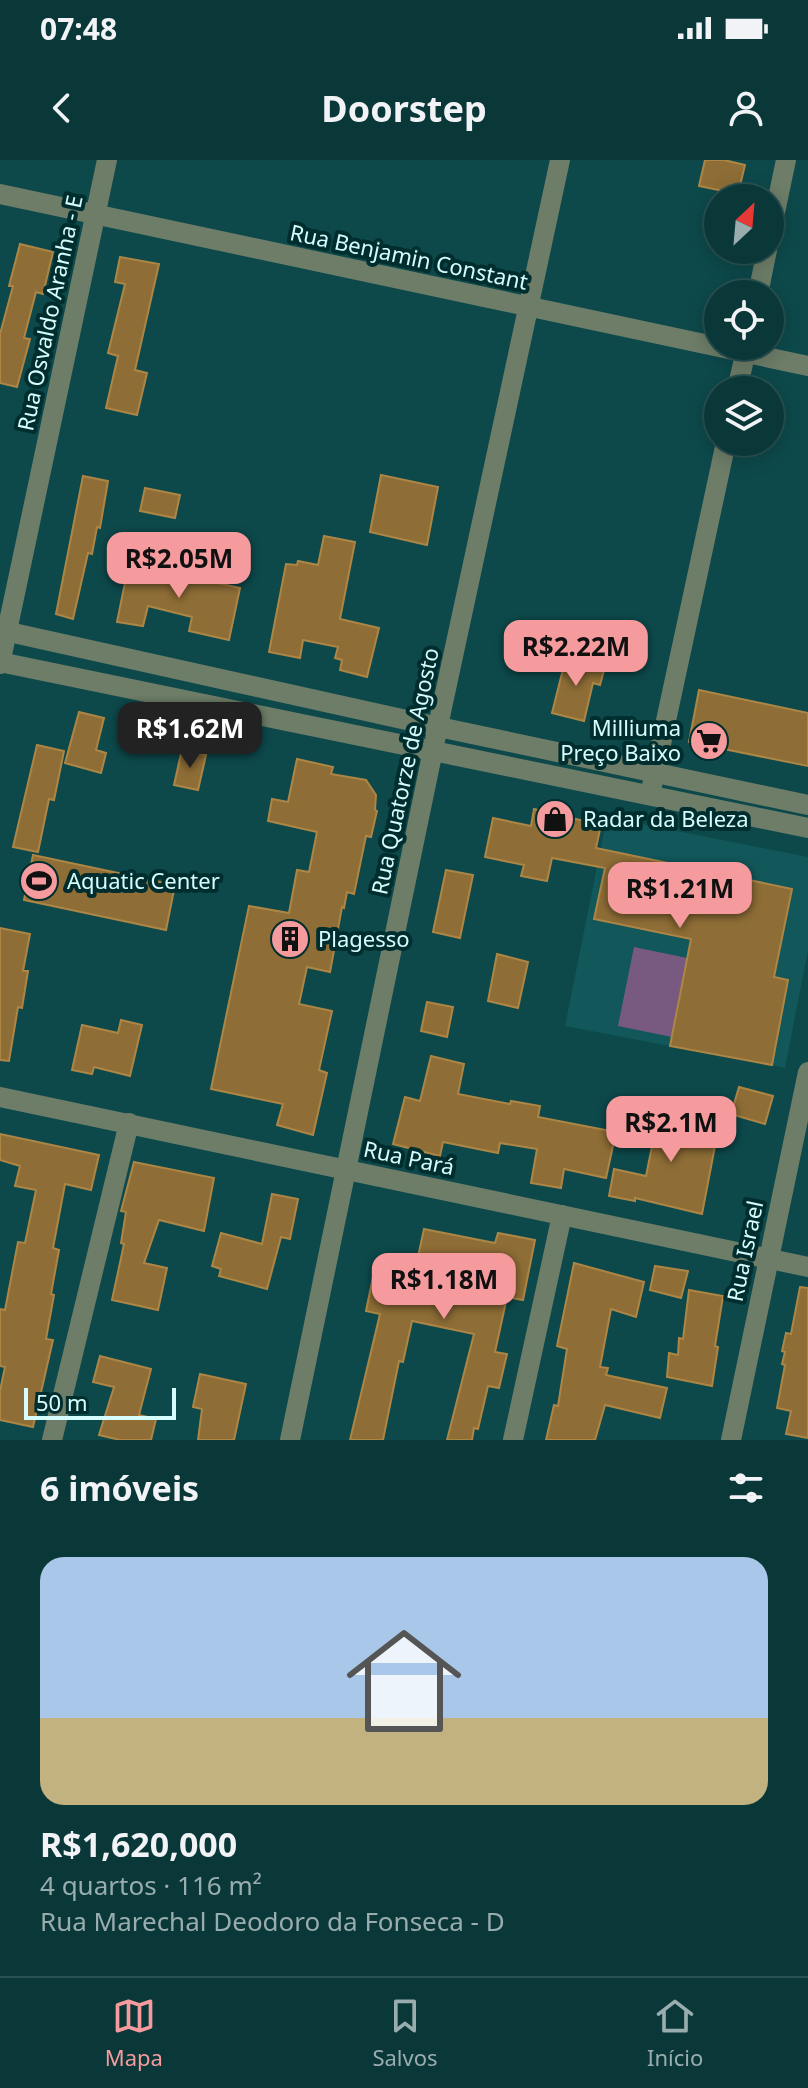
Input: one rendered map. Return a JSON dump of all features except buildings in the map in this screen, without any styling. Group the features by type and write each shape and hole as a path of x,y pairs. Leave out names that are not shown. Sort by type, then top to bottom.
{"street":[{"name":"Rua Osvaldo Aranha - E","path":"0,663 3,631 107,160"},
{"name":"Rua Quatorze de Agosto","path":"290,1440 440,754 437,726 560,160"},
{"path":"781,184 786,160"},
{"name":"Rua Benjamin Constant","path":"0,194 529,307 704,341"},
{"name":"Rua Benjamin Constant","path":"784,359 808,366"},
{"path":"650,795 723,456"},
{"path":"3,631 808,805"},
{"path":"0,663 808,828"},
{"path":"552,777 556,751"},
{"path":"762,818 766,797"},
{"name":"Rua Israel","path":"731,1440 808,1072"},
{"name":"Rua Pará","path":"0,1097 808,1267"},
{"path":"52,1440 129,1123"},
{"path":"513,1440 562,1215"}],"shaded area":[{"path":"607,817 808,857 808,950 785,1068 565,1026"},
{"path":"634,947 687,958 672,1037 618,1026"}],"place":[{"name":"Milliuma Preço Baixo","path":"709,741"},
{"name":"Radar da Beleza","path":"555,819"},
{"name":"Aquatic Center","path":"39,881"},
{"name":"Plagesso","path":"290,939"}]}
